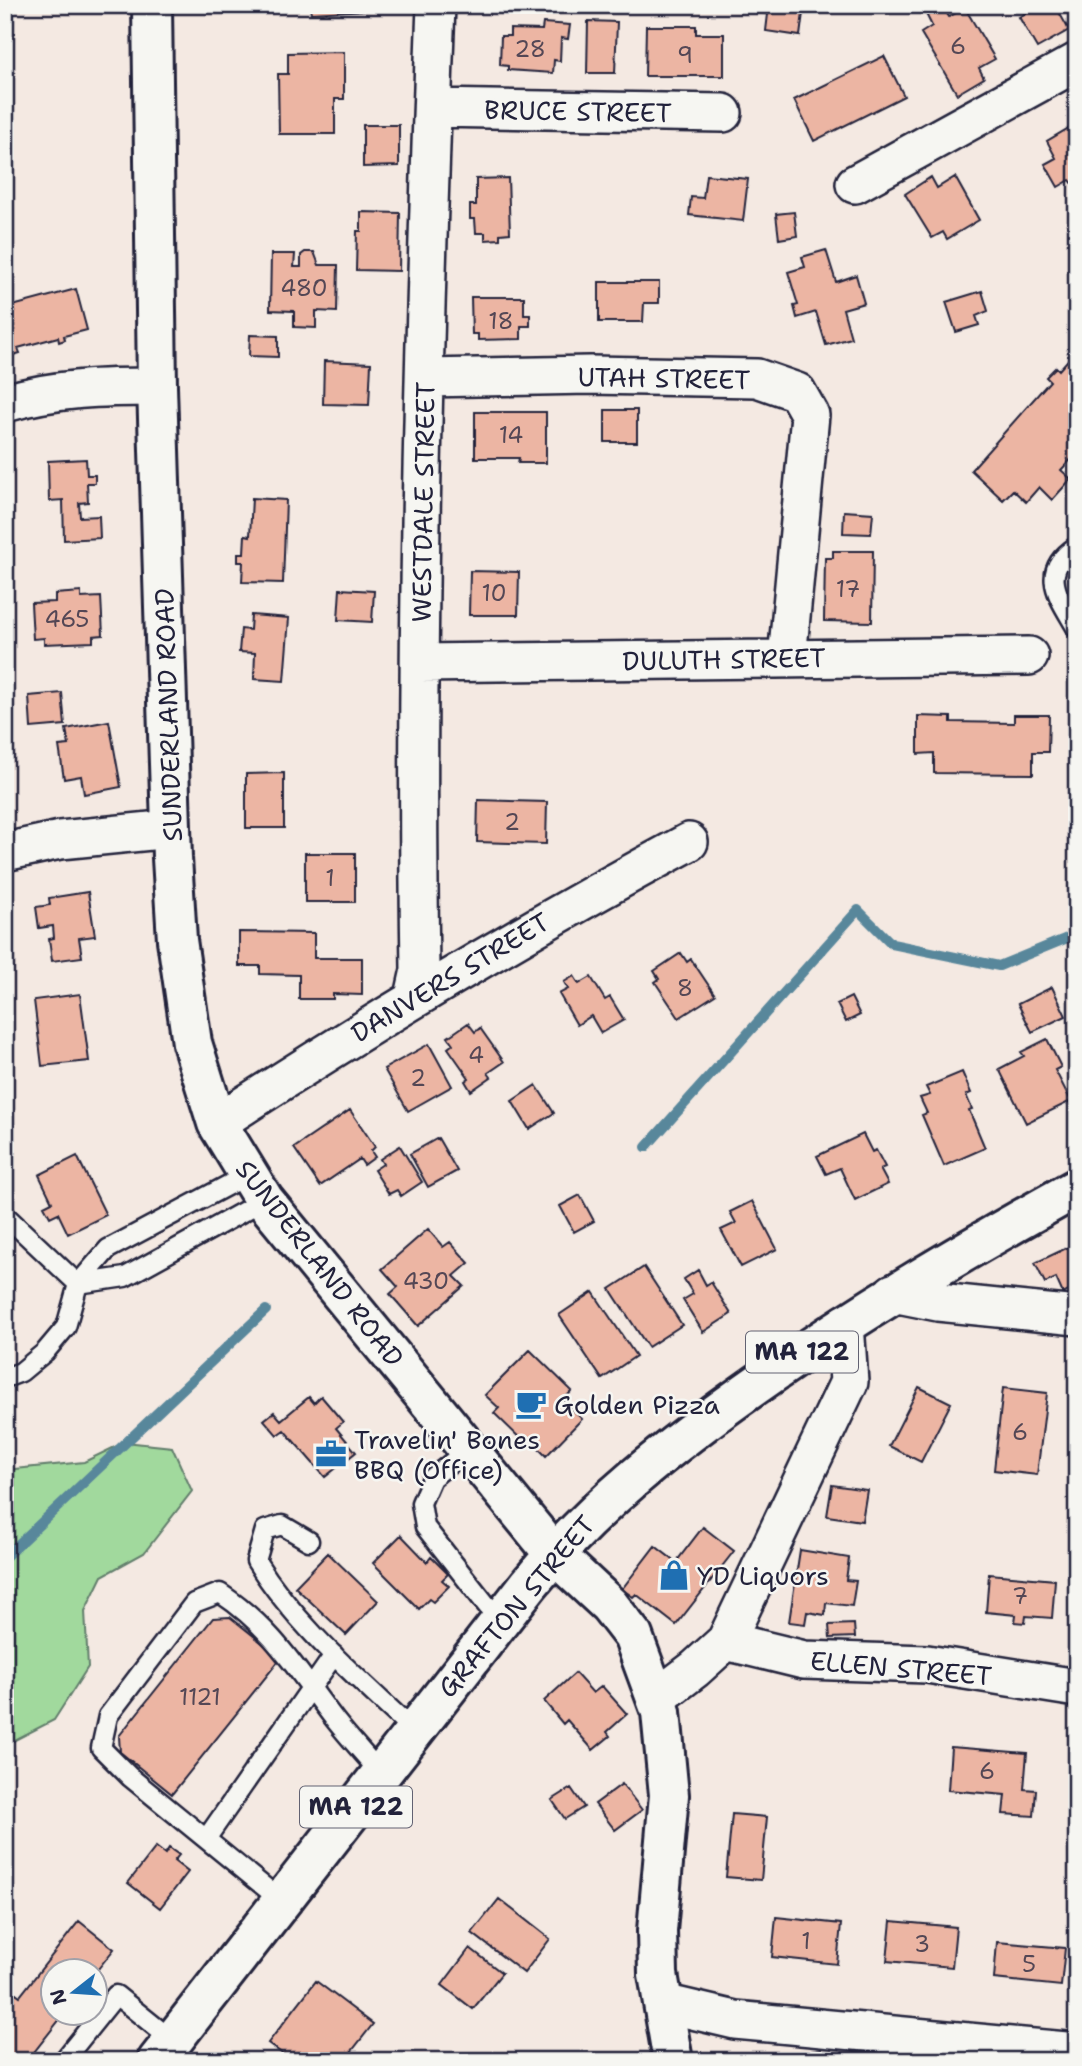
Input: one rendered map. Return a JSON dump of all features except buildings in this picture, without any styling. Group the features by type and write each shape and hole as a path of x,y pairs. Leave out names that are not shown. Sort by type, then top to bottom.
{"main road":[{"name":"SUNDERLAND ROAD","path":"152,5 157,387 171,829 177,940 186,1016 217,1123 255,1187 554,1554 609,1605 633,1636 657,1698 663,1723 668,1776 657,1931 663,2003 673,2061"},
{"name":"GRAFTON STREET","path":"165,2051 554,1554 614,1493 670,1447 845,1324 893,1293 1077,1188"}],"street":[{"name":"WESTDALE STREET","path":"414,997 420,970 420,663 436,5"},
{"path":"855,184 1077,62"},
{"name":"BRUCE STREET","path":"433,108 723,113"},
{"name":"UTAH STREET","path":"425,377 590,375 757,378 797,393 810,415 787,659"},
{"path":"5,403 40,393 83,387 157,387"},
{"name":"DULUTH STREET","path":"420,663 1029,656"},
{"path":"5,852 60,840 171,829"},
{"name":"DANVERS STREET","path":"217,1123 414,997 542,921 689,842"},
{"path":"893,1293 938,1302 1077,1316"},
{"path":"657,1698 695,1670 726,1641 849,1382 845,1324"},
{"name":"ELLEN STREET","path":"726,1641 804,1660 927,1664 1077,1688"},
{"path":"663,2003 736,2020 1077,2052"}],"lane":[{"path":"1077,546 1062,555 1054,574 1055,590 1077,629"},
{"path":"78,1284 125,1277 255,1187"},
{"path":"5,1378 21,1372 45,1352 65,1327 78,1284 107,1250 255,1187"},
{"path":"5,1215 78,1284"},
{"path":"470,1448 432,1478 421,1503 425,1527 500,1622"},
{"path":"309,1541 282,1525 265,1530 256,1561 275,1592 334,1656 414,1731"},
{"path":"283,1902 130,1777 101,1748 108,1716 194,1603 220,1593 257,1621 286,1651 381,1774"},
{"path":"206,1839 334,1656"},
{"path":"63,2061 116,1994 165,2051"}],"green space":[{"path":"125,1442 172,1447 192,1491 144,1553 102,1576 85,1611 88,1667 54,1720 5,1745 5,1470 84,1462"}],"waterway":[{"path":"646,1147 858,910 892,944 999,966 1077,934"},
{"path":"5,1557 266,1310"}],"place":[{"name":"Golden Pizza","path":"531,1404"},
{"name":"Travelin' Bones BBQ (Office)","path":"331,1454"},
{"name":"YD Liquors","path":"674,1575"}]}
